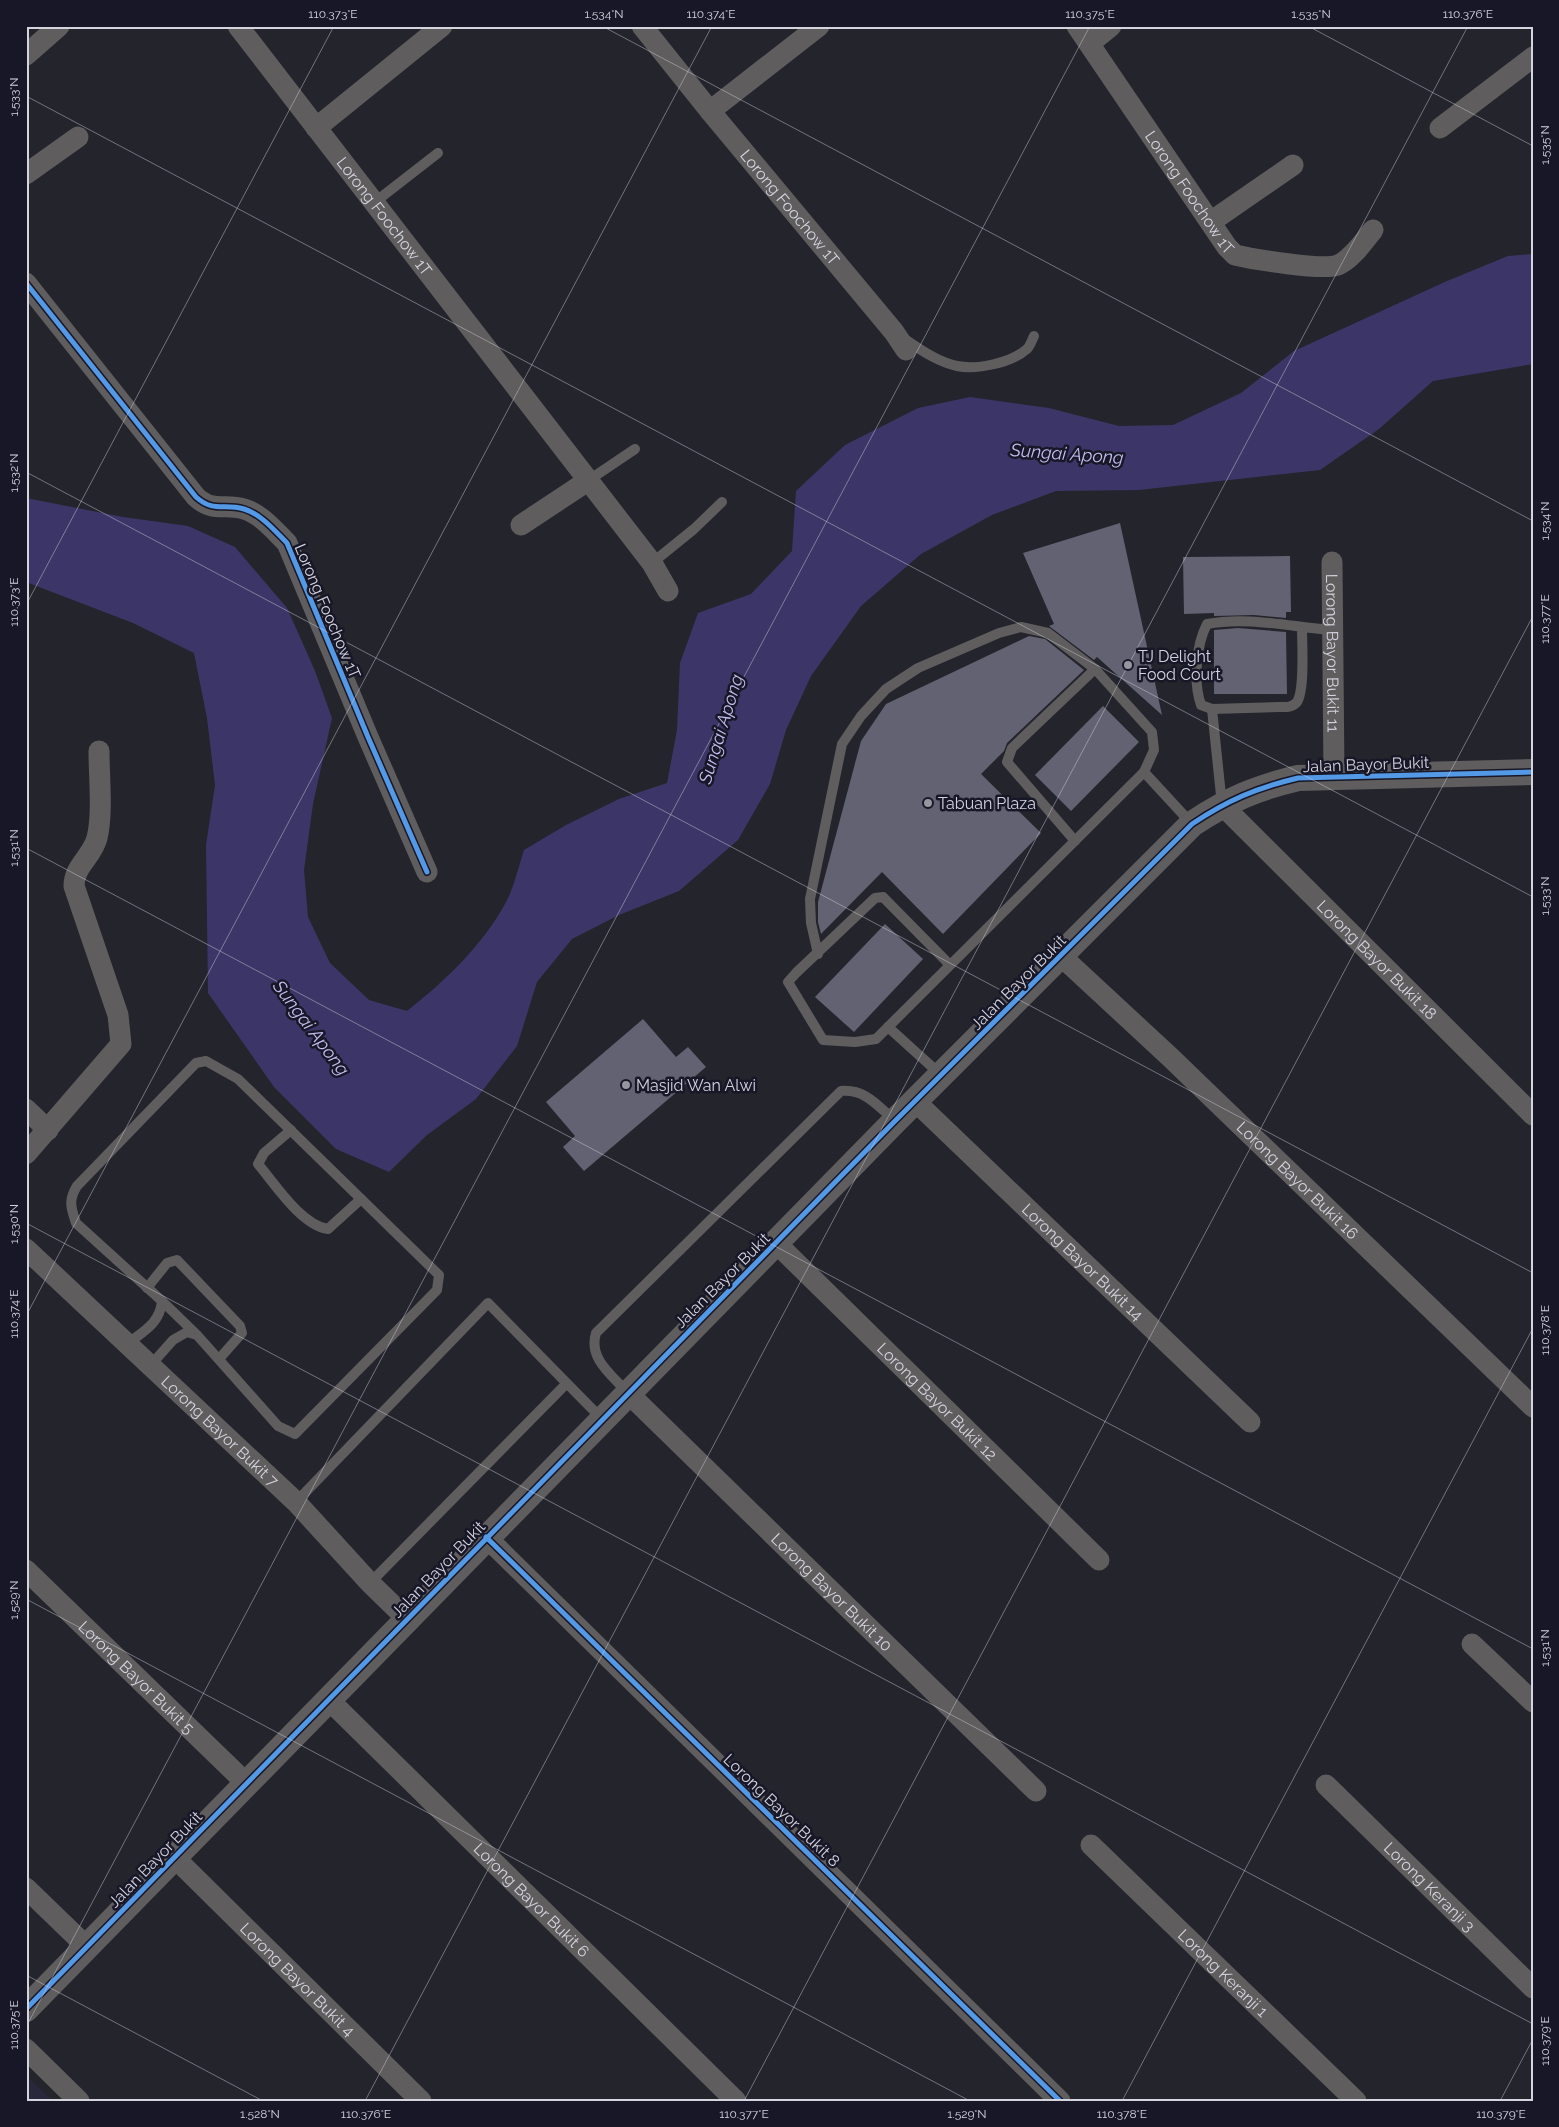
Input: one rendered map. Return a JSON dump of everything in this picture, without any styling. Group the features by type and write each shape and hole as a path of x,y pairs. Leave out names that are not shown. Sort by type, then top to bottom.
{"street":[{"path":"30,47 59,26"},
{"name":"Lorong Foochow 1T","path":"238,26 589,480 652,563 668,591"},
{"path":"316,128 442,26"},
{"name":"Lorong Foochow 1T","path":"642,26 900,341"},
{"path":"710,111 819,26"},
{"name":"Lorong Foochow 1T","path":"1077,26 1212,221 1227,247 1235,255 1314,266 1338,265 1352,254 1373,230"},
{"path":"1090,43 1111,26"},
{"path":"1440,128 1533,57"},
{"path":"26,174 78,137"},
{"path":"1212,221 1294,165"},
{"name":"Lorong Foochow 1T","path":"26,283 196,497 212,507 245,509 269,524 286,543 427,872"},
{"path":"521,525 589,480"},
{"name":"Lorong Bayor Bukit 11","path":"1332,562 1331,630 1334,776"},
{"path":"26,1154 121,1044 118,1015 74,886 74,876 94,849 98,836 99,752"},
{"name":"Jalan Bayor Bukit","path":"26,2009 895,1121 1192,824 1222,805 1262,786 1298,778 1533,772"},
{"name":"Lorong Bayor Bukit 18","path":"1222,805 1533,1115"},
{"name":"Lorong Bayor Bukit 16","path":"1061,956 1177,1064 1533,1407"},
{"name":"Lorong Bayor Bukit 14","path":"916,1102 1250,1422"},
{"path":"26,1109 48,1130"},
{"name":"Lorong Bayor Bukit 12","path":"776,1243 1099,1560"},
{"name":"Lorong Bayor Bukit 7","path":"26,1250 296,1502 370,1583 407,1619"},
{"name":"Lorong Bayor Bukit 10","path":"628,1393 1036,1791"},
{"name":"Lorong Bayor Bukit 8","path":"486,1537 1060,2101"},
{"name":"Lorong Bayor Bukit 5","path":"26,1570 246,1783"},
{"path":"1472,1644 1533,1702"},
{"name":"Lorong Bayor Bukit 6","path":"328,1699 736,2101"},
{"name":"Lorong Keranji 3","path":"1326,1785 1533,1988"},
{"name":"Lorong Keranji 1","path":"1091,1844 1356,2101"},
{"name":"Lorong Bayor Bukit 4","path":"174,1857 421,2101"},
{"path":"26,1888 87,1947"},
{"path":"26,2049 79,2101"}],"lane":[{"path":"375,202 438,153"},
{"path":"900,341 956,366 974,366 994,364 1012,357 1027,349 1034,336"},
{"path":"589,480 635,449"},
{"path":"652,563 694,529 722,502"},
{"path":"1302,628 1301,687 1297,702 1290,707 1212,709 1201,705 1198,696 1198,663 1203,632 1207,624 1216,622 1262,623 1331,630"},
{"path":"818,954 811,924 810,899 842,744 861,716 886,689 918,668 962,647 1020,627 1048,634 1095,668 1152,732 1154,750 1144,772 876,1039 855,1042 824,1040 788,982 818,954 875,898 883,897 950,965"},
{"path":"1075,841 1007,762 1012,748 1095,668"},
{"path":"1212,709 1222,805"},
{"path":"1144,772 1192,824"},
{"path":"888,1027 942,1076"},
{"path":"206,1061 238,1079 291,1130 439,1275 437,1290 295,1434 278,1426 197,1335 76,1223 71,1209 70,1196 77,1186 196,1063 206,1061"},
{"path":"628,1393 595,1355 593,1344 596,1333 841,1091 853,1090 866,1095 895,1121"},
{"path":"291,1130 264,1153 258,1164 304,1218 318,1228 328,1229 361,1199"},
{"path":"147,1288 167,1263 177,1260 240,1326 242,1333 219,1359"},
{"path":"127,1344 156,1321 161,1313 162,1301"},
{"path":"296,1502 488,1303 602,1420"},
{"path":"150,1366 174,1340 188,1332 197,1335"},
{"path":"370,1583 566,1384"}],"shaded area":[{"path":"26,2075 53,2101 26,2101"}],"water":[{"name":"Sungai Apong","path":"1533,254 1533,364 1433,381 1379,429 1320,470 1139,490 1056,491 992,515 921,554 861,606 811,676 786,730 770,784 738,840 679,891 619,915 572,939 537,982 517,1046 476,1099 427,1135 389,1172 336,1149 274,1087 208,993 206,845 215,785 207,718 194,653 133,623 26,582 26,498 123,517 188,526 235,547 287,608 315,671 332,718 313,804 304,870 308,917 330,963 369,1000 407,1011 435,988 485,935 508,898 524,850 566,825 619,799 667,783 677,730 680,663 698,613 751,594 792,551 796,491 845,445 918,408 970,397 1049,408 1119,426 1173,425 1241,393 1294,351 1447,281 1508,256"}],"building":[{"name":"TJ Delight Food Court","path":"1120,523 1162,715 1097,657 1094,660 1049,626 1054,624 1023,553"},
{"path":"1290,556 1291,612 1286,612 1286,618 1254,615 1214,616 1214,613 1184,614 1183,557"},
{"path":"1238,628 1286,632 1287,694 1214,694 1214,630"},
{"name":"Tabuan Plaza","path":"1029,636 1045,639 1084,670 1007,743 1004,751 981,774 1041,833 943,934 882,872 821,934 818,922 818,902 861,741 886,704"},
{"path":"1103,706 1139,742 1071,811 1035,775"},
{"path":"885,924 923,959 854,1032 815,997"},
{"name":"Masjid Wan Alwi","path":"643,1019 676,1057 688,1047 706,1067 584,1171 563,1147 575,1136 546,1102"}],"cycle path":[{"path":"26,283 196,497 208,505 237,507 250,511 267,523 287,543 427,872"},
{"path":"26,2009 895,1121 1192,824 1218,808 1243,796 1298,778 1533,772"},
{"path":"486,1537 1060,2101"}],"place":[{"name":"TJ Delight Food Court","path":"1128,665"},
{"name":"Tabuan Plaza","path":"928,803"},
{"name":"Masjid Wan Alwi","path":"626,1085"}]}
